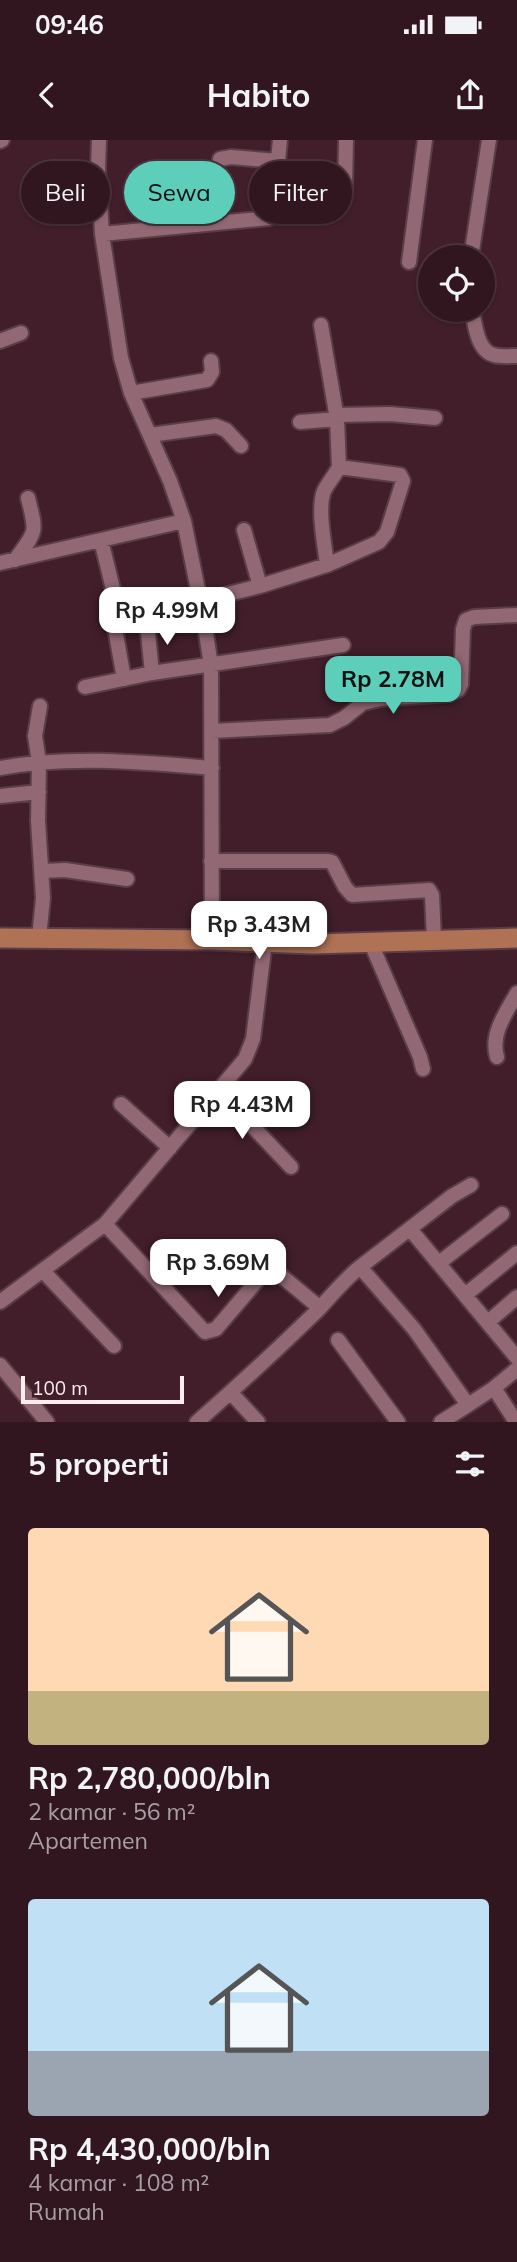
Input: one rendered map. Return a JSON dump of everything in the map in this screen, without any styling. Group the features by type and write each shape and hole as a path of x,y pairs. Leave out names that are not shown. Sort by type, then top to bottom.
{"main road":[{"path":"0,938 313,944 517,938"}],"street":[{"path":"99,140 102,234 121,358 131,393 170,481 184,521 211,666 212,940"},
{"path":"220,159 231,157 278,161 280,140"},
{"path":"346,140 346,161"},
{"path":"409,262 425,140"},
{"path":"473,245 488,140"},
{"path":"102,234 249,220"},
{"path":"475,322 478,337 486,352 496,356 517,356"},
{"path":"321,326 336,417 339,467 323,498 327,565"},
{"path":"0,341 21,333"},
{"path":"131,393 207,380 212,372 211,361"},
{"path":"300,422 390,414 435,418"},
{"path":"150,435 216,426 226,430 241,446"},
{"path":"201,601 327,565 384,538 402,481 400,475 339,467"},
{"path":"16,560 36,527 28,498"},
{"path":"0,563 184,521"},
{"path":"244,530 260,586"},
{"path":"101,540 113,589"},
{"path":"212,731 330,725 363,703 380,699 450,694 461,684 463,629 466,621 474,617 517,615"},
{"path":"113,617 124,679"},
{"path":"147,623 152,673"},
{"path":"85,687 152,673 343,645"},
{"path":"39,938 43,898 39,762 35,736 40,706"},
{"path":"0,768 39,762 127,761 212,768"},
{"path":"1,796 39,792"},
{"path":"211,861 328,861 332,862 352,895 429,890 432,895 434,940"},
{"path":"42,871 65,870 127,878"},
{"path":"0,1302 105,1224 245,1059 253,1039 265,942"},
{"path":"370,942 421,1057 423,1069"},
{"path":"497,1057 493,1045 496,1034 517,993"},
{"path":"219,1091 291,1167"},
{"path":"121,1104 170,1148"},
{"path":"197,1422 320,1308 344,1280 452,1196 471,1185"},
{"path":"439,1263 502,1214"},
{"path":"105,1224 205,1332 216,1329 267,1269 272,1268 320,1308"},
{"path":"410,1229 517,1357"},
{"path":"465,1295 517,1252"},
{"path":"360,1267 414,1329 468,1405"},
{"path":"43,1271 114,1346"},
{"path":"488,1322 517,1297"},
{"path":"338,1340 398,1422"},
{"path":"0,1365 47,1422"},
{"path":"441,1422 494,1388 517,1369"},
{"path":"494,1388 516,1422"},
{"path":"231,1393 258,1422"}]}
